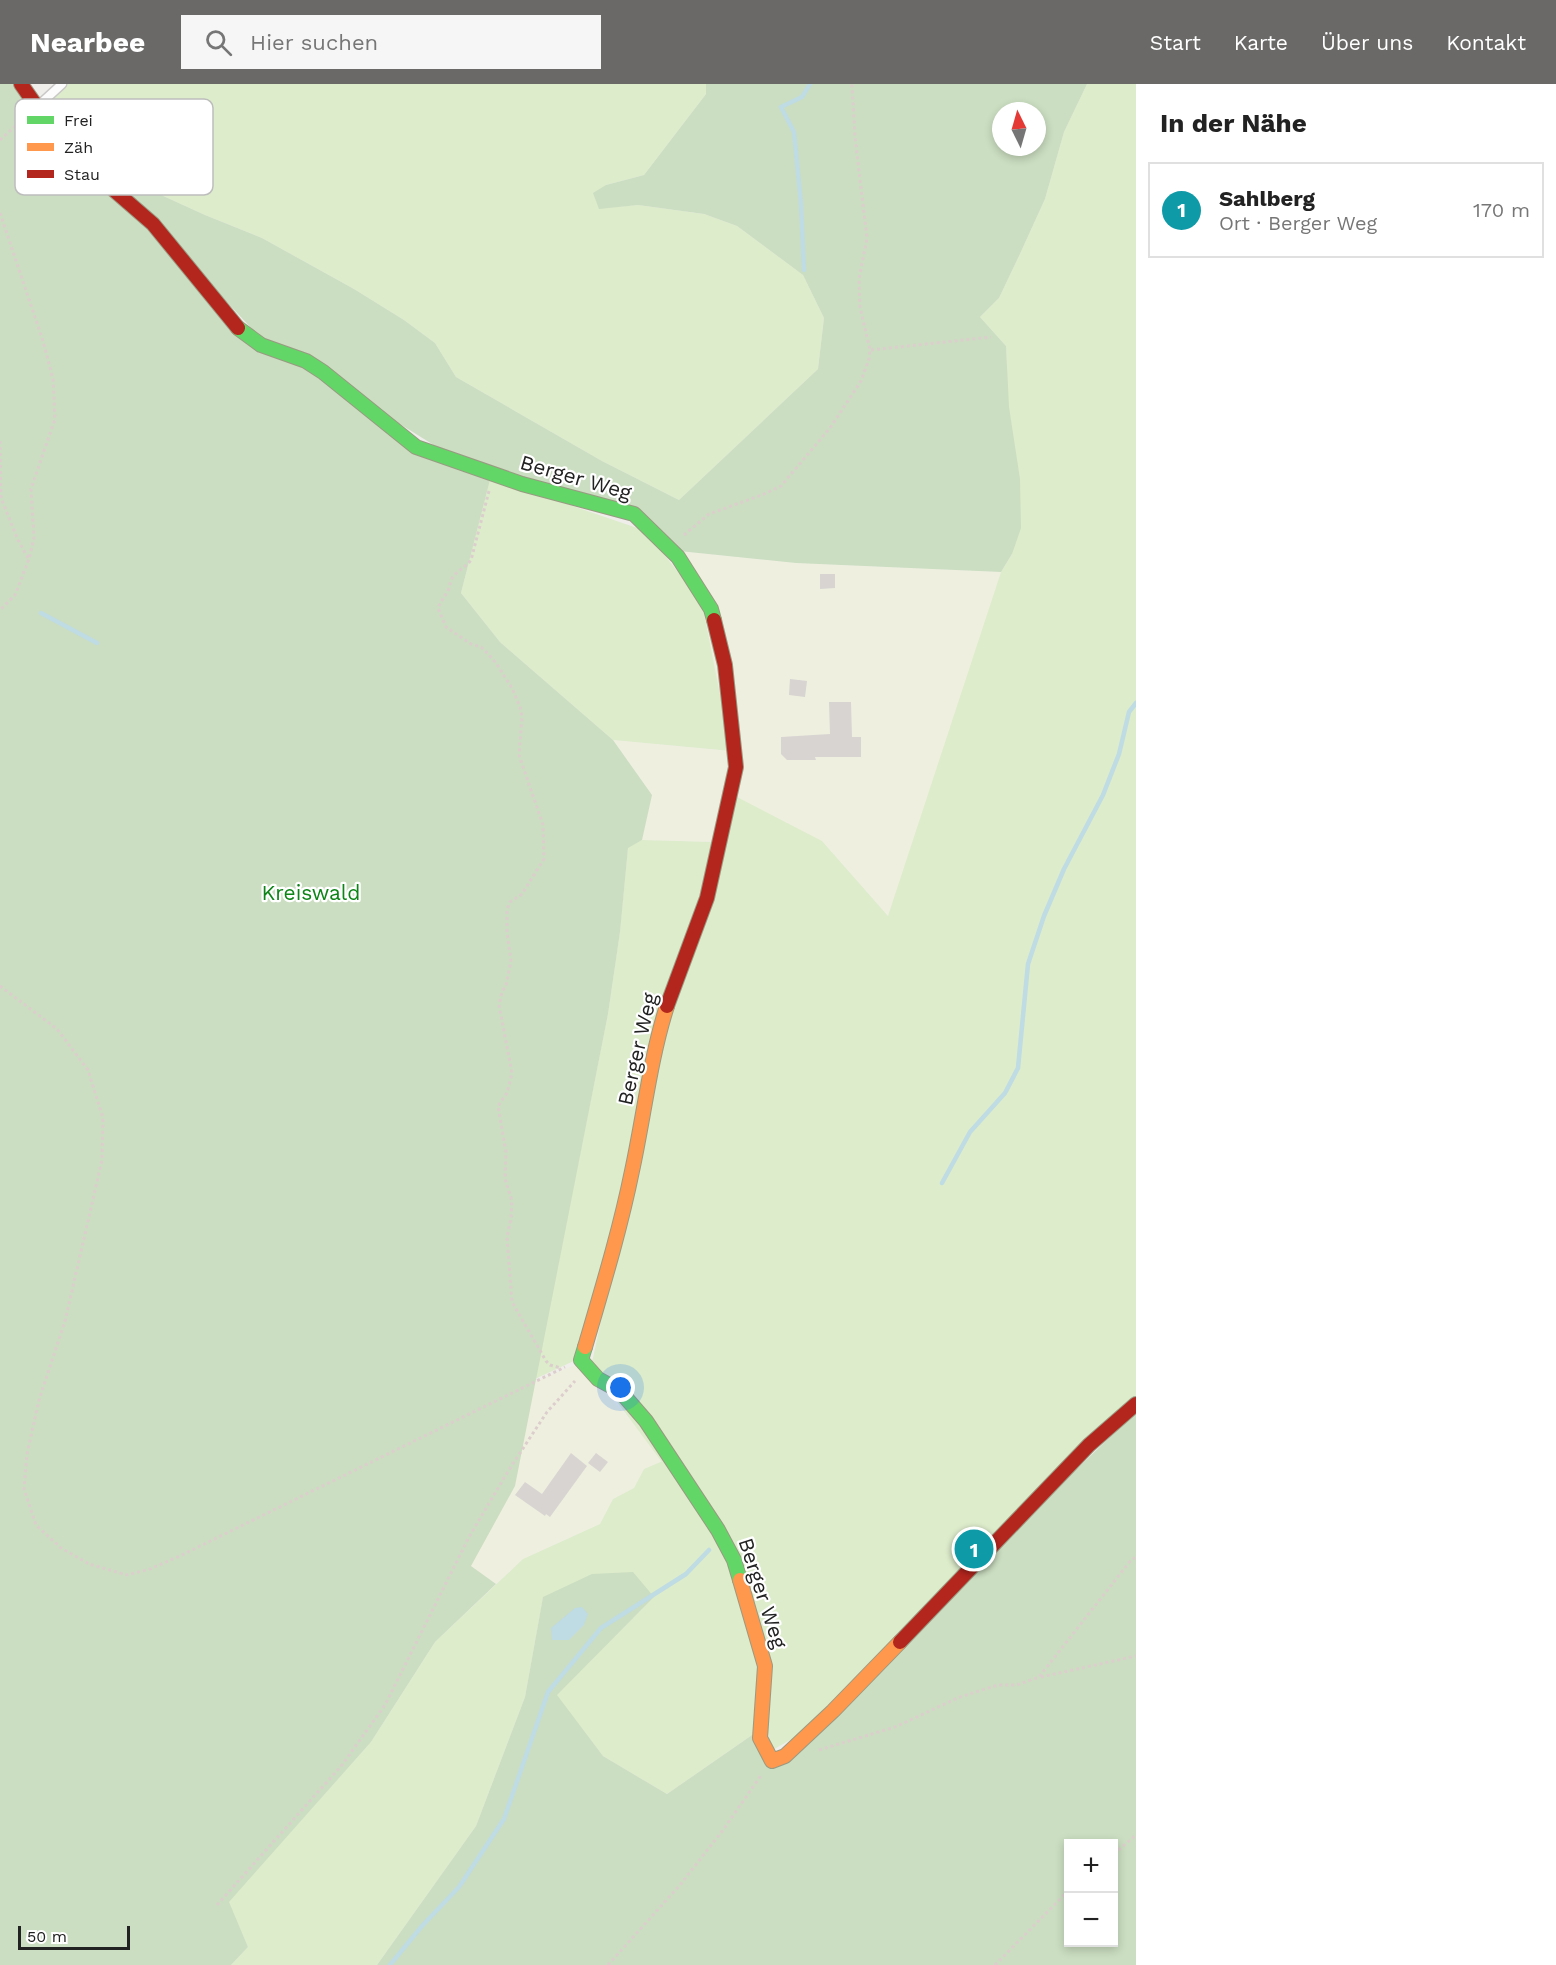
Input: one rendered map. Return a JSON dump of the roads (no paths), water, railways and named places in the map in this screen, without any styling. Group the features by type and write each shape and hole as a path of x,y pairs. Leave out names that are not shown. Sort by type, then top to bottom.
{"street":[{"name":"Berger Weg","path":"21,84 32,99"},
{"name":"Berger Weg","path":"120,195 153,224 240,331 261,345 306,361 323,372 416,447 522,484 634,514 678,557 711,609 725,665 736,767 707,898 694,938 675,981 659,1032 632,1172 582,1362 598,1379 620,1391 646,1421 718,1530 734,1560 765,1666 760,1738 772,1761 785,1756 833,1711 1089,1445 1136,1404"}],"lane":[{"path":"45,99 62,84"}],"water":[{"path":"582,1607 588,1614 584,1625 569,1640 552,1640 551,1628 575,1608"}],"waterway":[{"path":"804,270 794,132 781,107 802,97 810,84"},
{"path":"41,613 97,643"},
{"path":"942,1183 970,1132 1005,1093 1018,1068 1028,964 1044,916 1064,869 1103,795 1119,754 1129,712 1136,703"},
{"path":"390,1965 422,1926 459,1887 504,1819 548,1692 601,1628 686,1574 709,1550"}],"place":[{"name":"Sahlberg","path":"974,1549"}],"park label":[{"name":"Kreiswald","path":"311,892"}]}
